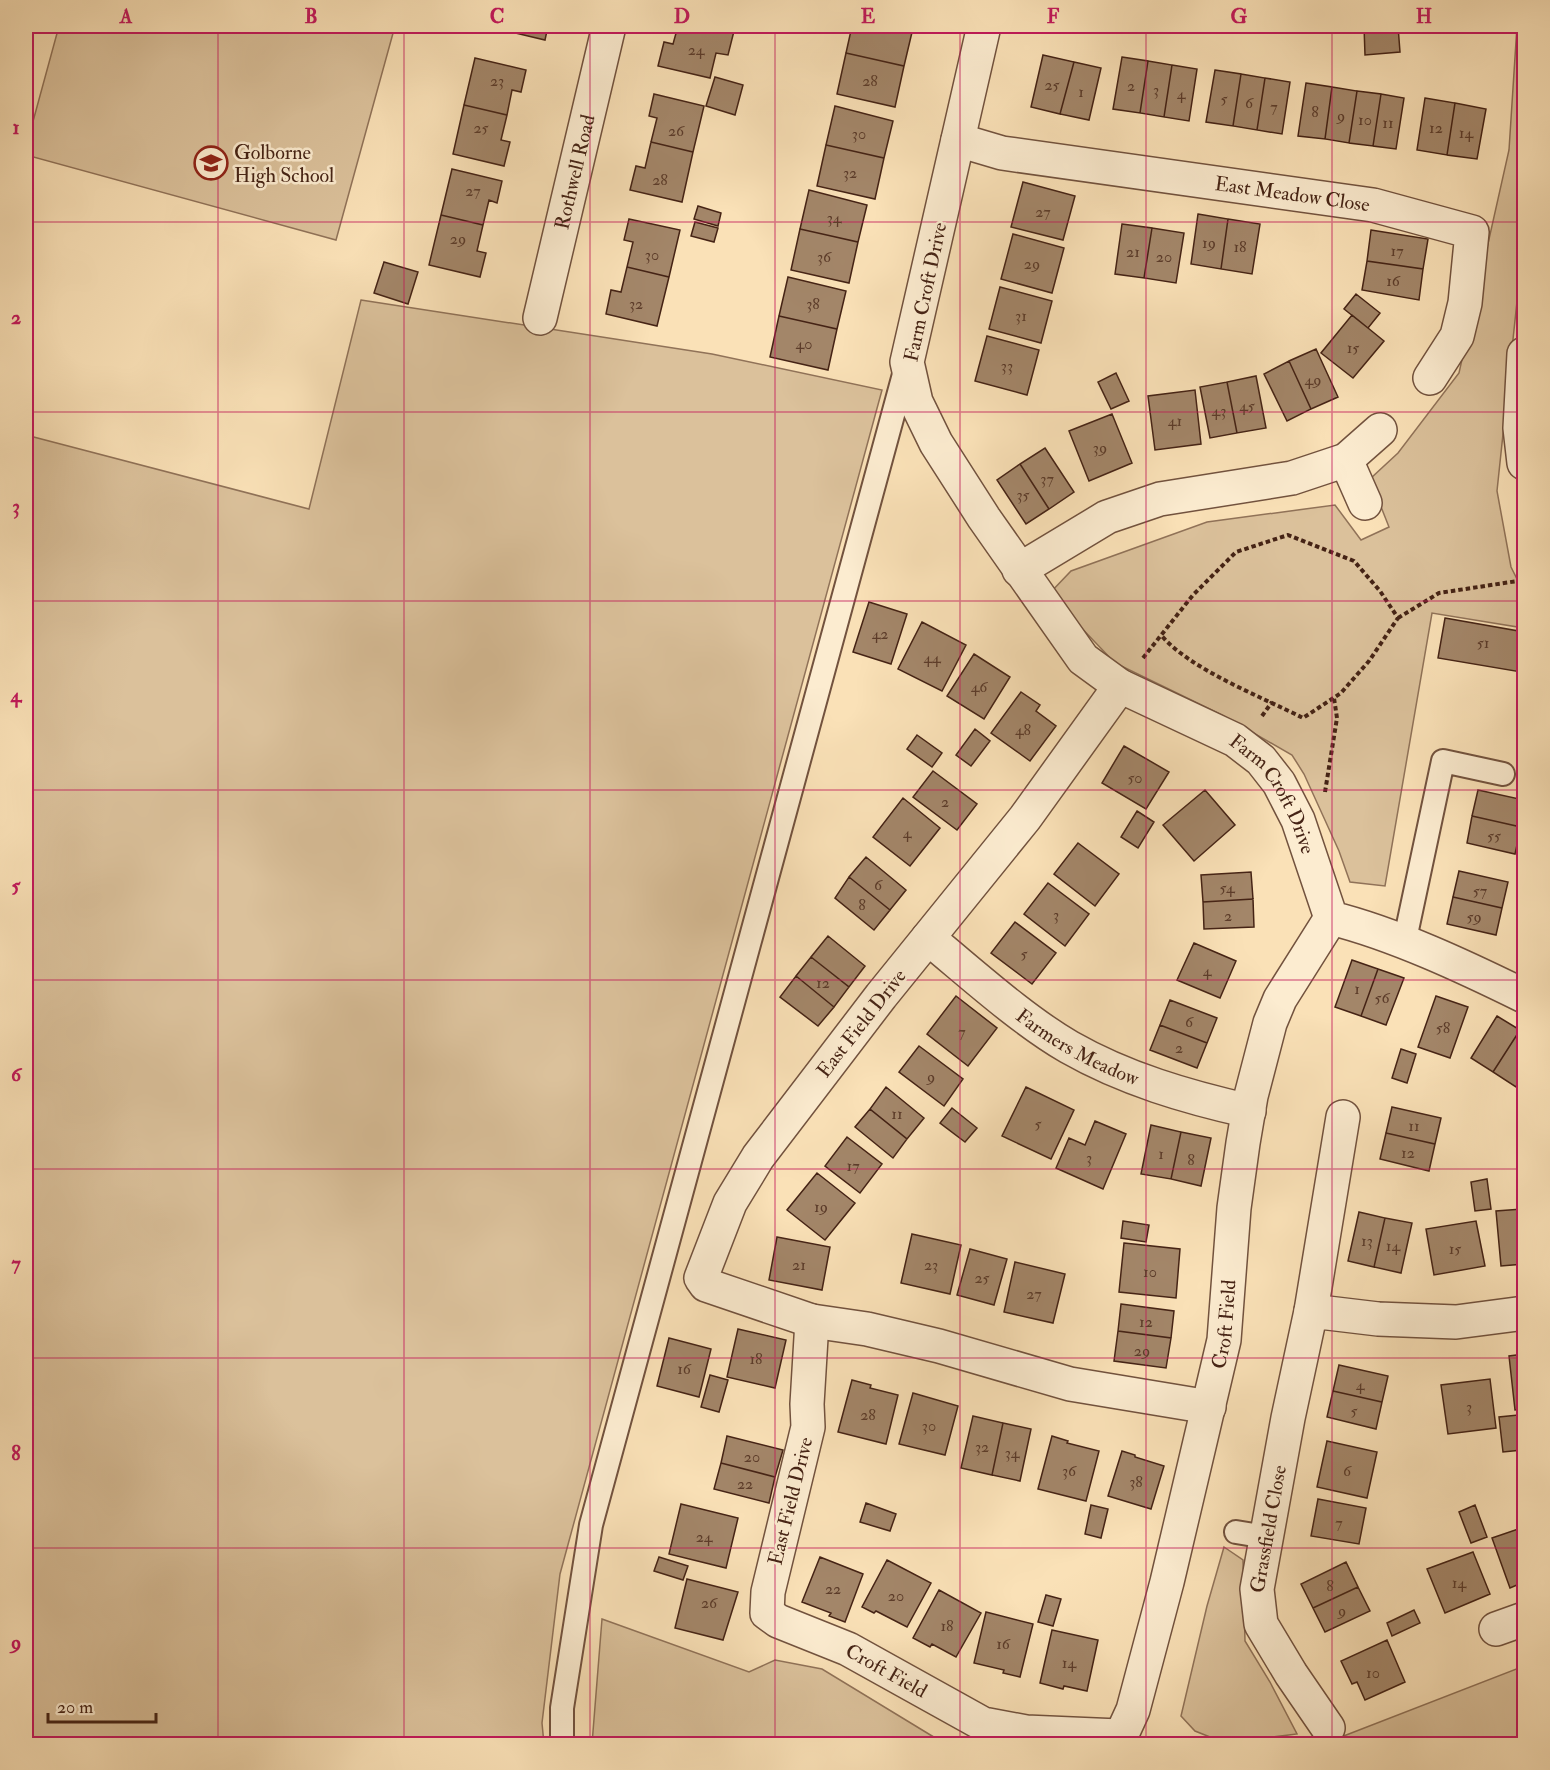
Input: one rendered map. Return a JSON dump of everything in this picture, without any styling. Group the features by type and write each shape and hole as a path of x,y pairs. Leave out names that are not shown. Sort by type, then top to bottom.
{"street":[{"name":"Rothwell Road","path":"540,318 609,26"},
{"name":"Farm Croft Drive","path":"984,26 907,362 916,402 930,433 984,518 1083,658 1120,686 1235,740 1261,759 1279,783 1298,820 1331,918"},
{"name":"East Meadow Close","path":"958,140 1002,153 1373,205 1472,232 1465,303 1457,336 1430,378"},
{"path":"1524,354 1520,428 1524,463"},
{"path":"1019,570 1107,517 1152,501 1292,478 1346,460 1380,430"},
{"path":"1346,460 1365,503"},
{"name":"East Field Drive","path":"1120,686 1025,818 928,938 758,1157 730,1203 701,1278 706,1285 812,1321 867,1329 1070,1384 1209,1407"},
{"path":"1331,918 1358,925 1476,972 1524,996"},
{"name":"Croft Field","path":"766,1609 766,1612 773,1618 848,1649 983,1724 1026,1732 1125,1740 1124,1731 1132,1710 1170,1571 1224,1340 1234,1208 1249,1111 1270,1023 1276,1007 1331,918"},
{"name":"Farmers Meadow","path":"928,938 984,984 1068,1046 1148,1083 1201,1101 1249,1111"},
{"name":"Grassfield Close","path":"1328,1728 1291,1674 1261,1624 1251,1534 1288,1418 1311,1311 1343,1117"},
{"path":"1311,1311 1378,1319 1456,1322 1524,1313"},
{"name":"East Field Drive","path":"766,1609 768,1592 808,1426 807,1404 812,1321"}],"lane":[{"path":"562,1744 562,1708 591,1525 907,362"},
{"path":"1404,944 1443,761 1503,774"}],"path":[{"path":"1120,686 1193,596 1236,552 1287,535 1354,561 1380,591 1398,618"},
{"path":"1161,635 1172,648 1192,661 1302,718 1341,693 1369,661 1398,618 1438,593 1524,580"},
{"path":"1324,794 1337,718 1334,698"}],"shaded area":[{"path":"59,26 395,26 336,240 26,155 26,147"},
{"path":"1517,26 1524,26 1524,235 1497,491 1511,567 1524,593 1524,628 1432,613 1385,886 1350,882 1339,851 1304,774 1292,755 1222,715 1115,663 1049,594 1071,571 1207,522 1335,505 1361,540 1389,527 1370,479 1398,453 1459,373 1509,150"},
{"path":"361,300 712,354 882,390 560,1574 542,1723 544,1744 37,1744 26,1741 26,435 309,509"},
{"path":"1224,1547 1243,1560 1245,1641 1270,1682 1297,1734 1225,1743 1195,1731 1181,1716 1207,1606"},
{"path":"602,1619 749,1672 775,1660 822,1669 937,1739 912,1744 592,1744"},
{"path":"1524,1666 1524,1741 1516,1744 1323,1744"}],"building":[{"path":"494,26 548,26 545,40 494,28"},
{"path":"678,26 708,26 734,31 728,55 716,53 710,78 658,66 664,42 673,44"},
{"path":"708,26 736,26 734,31"},
{"path":"852,26 913,28 904,66 846,53"},
{"path":"1364,26 1398,26 1400,52 1365,55"},
{"path":"846,53 904,66 895,107 837,94"},
{"path":"1043,55 1074,62 1060,114 1031,107"},
{"path":"1122,57 1148,61 1140,113 1113,109"},
{"path":"475,58 526,70 521,92 512,90 507,115 464,105"},
{"path":"1148,61 1172,65 1164,117 1140,113"},
{"path":"1074,62 1101,68 1089,120 1060,114"},
{"path":"1172,65 1197,69 1189,121 1164,117"},
{"path":"1215,70 1241,74 1233,126 1206,122"},
{"path":"1241,74 1265,78 1257,130 1233,126"},
{"path":"715,77 743,85 735,115 706,106"},
{"path":"1265,78 1290,82 1282,134 1257,130"},
{"path":"1306,83 1332,87 1325,139 1298,136"},
{"path":"1332,87 1357,91 1349,143 1325,139"},
{"path":"1357,91 1381,94 1373,146 1349,143"},
{"path":"654,94 704,106 693,152 651,142 657,118 649,116"},
{"path":"1381,94 1404,98 1396,149 1373,146"},
{"path":"1425,98 1455,103 1447,155 1417,150"},
{"path":"1455,103 1486,109 1477,159 1447,155"},
{"path":"464,105 507,115 501,140 510,142 504,166 453,154"},
{"path":"835,106 893,121 884,158 826,145"},
{"path":"651,142 693,152 682,202 630,190 636,166 645,168"},
{"path":"826,145 884,158 875,199 817,186"},
{"path":"452,169 502,181 497,203 489,200 483,225 441,215"},
{"path":"1023,182 1075,196 1063,240 1011,227"},
{"path":"809,190 867,205 858,242 800,229"},
{"path":"698,206 721,213 718,226 694,219"},
{"path":"1198,214 1228,219 1221,269 1191,264"},
{"path":"441,215 483,225 477,251 486,253 480,277 429,265"},
{"path":"629,219 680,230 669,277 627,267 633,242 624,240"},
{"path":"1228,219 1260,224 1252,274 1221,269"},
{"path":"695,222 718,228 714,242 691,236"},
{"path":"1122,224 1152,228 1144,278 1115,274"},
{"path":"1152,228 1184,233 1176,283 1144,278"},
{"path":"800,229 858,242 849,283 791,270"},
{"path":"1371,230 1428,239 1423,269 1367,261"},
{"path":"1013,234 1064,248 1052,293 1001,279"},
{"path":"1367,261 1423,269 1419,300 1362,290"},
{"path":"384,262 418,272 408,304 374,293"},
{"path":"627,267 669,277 657,326 606,314 611,290 621,292"},
{"path":"788,277 846,291 837,329 779,316"},
{"path":"1000,287 1052,301 1041,343 989,329"},
{"path":"1356,294 1380,313 1368,328 1344,309"},
{"path":"1352,315 1384,341 1353,378 1321,353"},
{"path":"779,316 837,329 828,370 770,357"},
{"path":"987,336 1039,350 1027,395 975,381"},
{"path":"1316,349 1338,397 1311,409 1289,361"},
{"path":"1289,361 1311,409 1287,421 1264,374"},
{"path":"1116,373 1129,401 1111,409 1098,382"},
{"path":"1256,376 1266,428 1237,433 1227,382"},
{"path":"1227,382 1237,433 1210,438 1200,387"},
{"path":"1195,390 1201,444 1155,450 1148,396"},
{"path":"1112,414 1132,463 1089,481 1069,431"},
{"path":"1045,448 1074,492 1049,509 1020,464"},
{"path":"1020,464 1049,509 1026,524 997,480"},
{"path":"869,602 907,614 891,664 853,652"},
{"path":"1445,618 1524,632 1521,672 1438,658"},
{"path":"922,622 966,645 942,691 898,669"},
{"path":"974,654 1010,677 984,719 947,696"},
{"path":"1021,692 1040,705 1036,711 1056,726 1030,761 991,733"},
{"path":"1524,718 1524,733 1517,728"},
{"path":"975,729 990,741 971,766 956,755"},
{"path":"917,735 942,753 932,767 907,749"},
{"path":"1124,746 1169,772 1146,809 1102,783"},
{"path":"933,771 977,804 957,830 913,797"},
{"path":"1205,790 1235,825 1194,861 1163,825"},
{"path":"1478,790 1524,800 1521,827 1472,816"},
{"path":"903,798 940,828 910,866 873,837"},
{"path":"1137,811 1154,822 1138,848 1121,837"},
{"path":"1472,816 1521,827 1515,854 1467,843"},
{"path":"1078,843 1119,874 1095,906 1054,874"},
{"path":"866,857 906,890 890,910 849,877"},
{"path":"1459,871 1508,882 1502,908 1453,897"},
{"path":"1251,872 1253,899 1203,902 1201,875"},
{"path":"849,877 890,910 874,930 835,898"},
{"path":"1048,883 1089,914 1065,946 1024,914"},
{"path":"1453,897 1502,908 1496,935 1447,924"},
{"path":"1253,899 1254,927 1204,929 1203,902"},
{"path":"1015,922 1056,953 1032,984 991,953"},
{"path":"828,936 865,966 849,987 811,957"},
{"path":"1194,943 1236,961 1220,998 1177,980"},
{"path":"811,957 849,987 834,1007 796,976"},
{"path":"1352,960 1378,969 1361,1016 1335,1007"},
{"path":"1378,969 1404,978 1386,1025 1361,1016"},
{"path":"796,976 834,1007 818,1026 780,997"},
{"path":"956,996 997,1028 968,1066 927,1034"},
{"path":"1436,996 1468,1007 1450,1058 1418,1047"},
{"path":"1170,1000 1217,1018 1207,1043 1160,1025"},
{"path":"1497,1016 1520,1030 1493,1072 1471,1058"},
{"path":"1160,1025 1207,1043 1197,1068 1150,1050"},
{"path":"1520,1030 1524,1033 1524,1074 1516,1087 1493,1072"},
{"path":"919,1046 963,1079 944,1106 899,1072"},
{"path":"1401,1049 1416,1054 1407,1083 1392,1078"},
{"path":"886,1087 924,1118 907,1139 870,1109"},
{"path":"1026,1087 1074,1110 1051,1159 1002,1136"},
{"path":"1392,1107 1441,1118 1435,1144 1386,1133"},
{"path":"952,1108 977,1128 965,1142 940,1123"},
{"path":"870,1109 907,1139 893,1158 855,1127"},
{"path":"1095,1121 1126,1134 1103,1189 1056,1168 1069,1138 1085,1145"},
{"path":"1151,1125 1181,1132 1171,1179 1141,1174"},
{"path":"1181,1132 1211,1138 1201,1186 1171,1179"},
{"path":"1386,1133 1435,1144 1429,1171 1380,1159"},
{"path":"847,1137 882,1164 860,1193 825,1166"},
{"path":"817,1173 855,1203 825,1240 787,1210"},
{"path":"1487,1179 1491,1209 1475,1211 1471,1182"},
{"path":"1522,1209 1524,1264 1501,1266 1496,1211"},
{"path":"1359,1212 1385,1218 1374,1267 1348,1261"},
{"path":"1385,1218 1412,1223 1401,1273 1374,1267"},
{"path":"1123,1221 1149,1225 1146,1242 1121,1238"},
{"path":"1476,1221 1485,1266 1434,1275 1426,1229"},
{"path":"912,1234 961,1245 950,1294 901,1283"},
{"path":"777,1237 830,1247 822,1290 769,1280"},
{"path":"1124,1243 1180,1249 1176,1298 1119,1292"},
{"path":"970,1249 1007,1259 994,1305 957,1295"},
{"path":"1015,1262 1065,1274 1053,1323 1004,1312"},
{"path":"1121,1304 1174,1311 1171,1338 1118,1331"},
{"path":"738,1329 786,1340 775,1388 727,1377"},
{"path":"1118,1331 1171,1338 1166,1368 1114,1361"},
{"path":"669,1338 711,1349 699,1397 657,1386"},
{"path":"1524,1354 1524,1409 1515,1410 1509,1356"},
{"path":"1339,1365 1388,1376 1382,1402 1333,1391"},
{"path":"710,1375 728,1380 719,1412 701,1407"},
{"path":"1490,1379 1496,1428 1448,1434 1441,1385"},
{"path":"852,1380 871,1385 870,1388 898,1395 886,1444 838,1432"},
{"path":"1333,1391 1382,1402 1376,1429 1327,1417"},
{"path":"913,1393 958,1406 945,1455 899,1444"},
{"path":"1518,1415 1522,1450 1503,1452 1499,1417"},
{"path":"973,1416 1003,1423 992,1475 961,1468"},
{"path":"1003,1423 1031,1429 1020,1481 992,1475"},
{"path":"727,1436 783,1450 775,1477 721,1463"},
{"path":"1052,1436 1068,1441 1067,1443 1099,1451 1086,1501 1038,1489"},
{"path":"1327,1441 1377,1452 1367,1498 1317,1487"},
{"path":"1122,1451 1164,1466 1151,1509 1108,1496"},
{"path":"721,1463 775,1477 769,1503 714,1489"},
{"path":"1318,1499 1366,1508 1359,1544 1311,1536"},
{"path":"866,1503 896,1514 890,1531 860,1522"},
{"path":"681,1504 738,1518 726,1568 669,1554"},
{"path":"1091,1505 1108,1509 1101,1538 1085,1534"},
{"path":"1475,1505 1487,1537 1471,1543 1459,1512"},
{"path":"1524,1527 1524,1582 1510,1588 1492,1538"},
{"path":"1473,1552 1490,1594 1445,1613 1427,1569"},
{"path":"659,1557 688,1566 683,1580 654,1571"},
{"path":"820,1557 863,1574 845,1622 829,1616 831,1613 802,1602"},
{"path":"887,1560 931,1583 907,1627 876,1611 874,1613 862,1607"},
{"path":"1346,1562 1358,1587 1313,1608 1301,1584"},
{"path":"687,1579 738,1592 723,1640 675,1628"},
{"path":"1358,1587 1370,1611 1325,1632 1313,1608"},
{"path":"939,1590 981,1613 956,1657 932,1644 930,1647 913,1638"},
{"path":"1046,1595 1061,1599 1053,1626 1038,1622"},
{"path":"1414,1610 1420,1623 1392,1636 1387,1623"},
{"path":"986,1612 1033,1624 1020,1677 1003,1673 1004,1670 974,1663"},
{"path":"1052,1630 1098,1640 1087,1691 1064,1686 1063,1689 1040,1683"},
{"path":"1387,1640 1405,1682 1365,1700 1357,1682 1352,1684 1341,1661"}],"place":[{"name":"Golborne High School","path":"211,163"}]}
